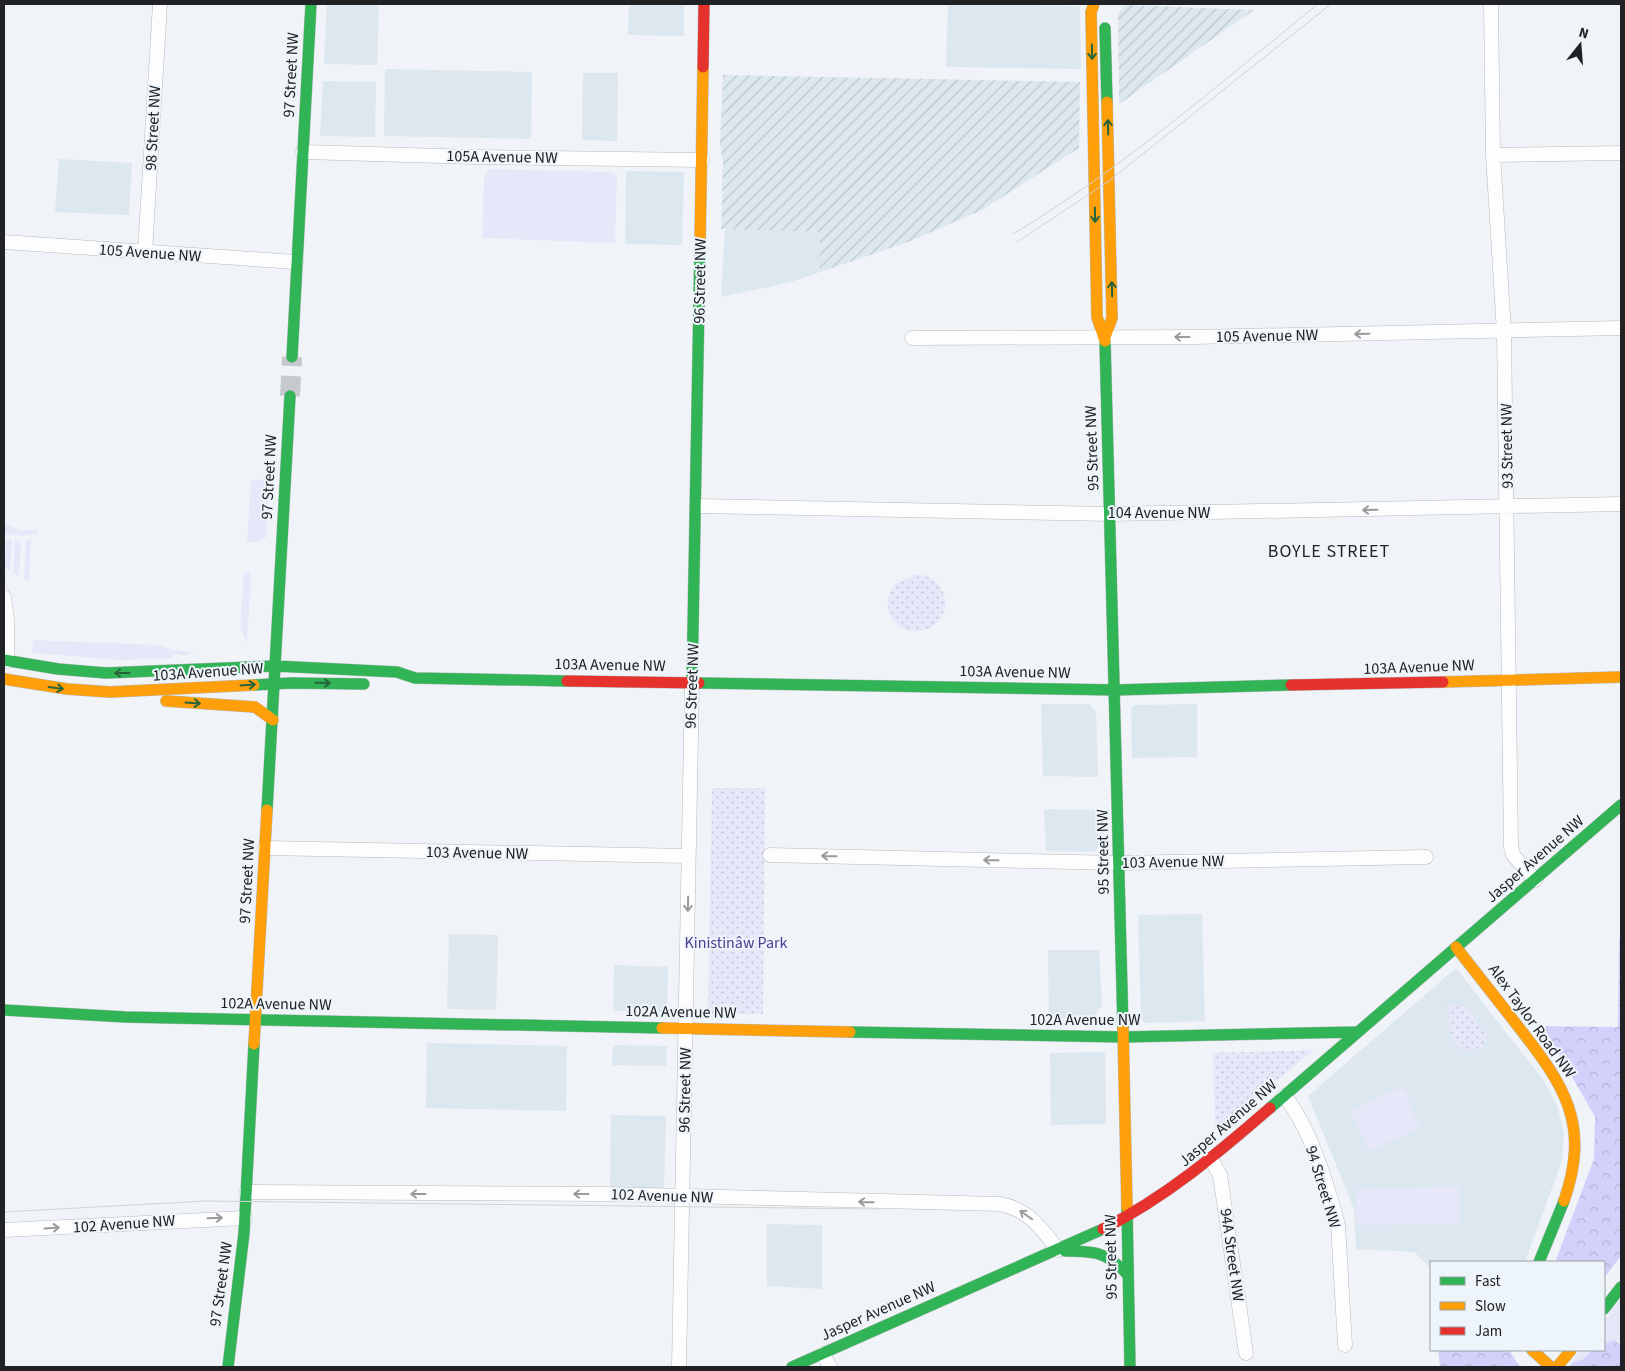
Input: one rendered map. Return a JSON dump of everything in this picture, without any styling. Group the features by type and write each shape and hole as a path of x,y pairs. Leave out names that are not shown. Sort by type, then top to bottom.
{"main road":[{"name":"97 Street NW","path":"292,358 311,4"},
{"name":"96 Street NW","path":"692,682 697,506 704,4"},
{"name":"95 Street NW","path":"1094,4 1091,12 1097,317 1105,337 1111,514 1130,1367"},
{"name":"95 Street NW","path":"1104,11 1112,318 1105,337"},
{"name":"97 Street NW","path":"228,1367 245,1218 290,396"},
{"name":"103A Avenue NW","path":"5,661 58,669 106,673 275,666 397,672 415,678 1115,690 1619,679"},
{"path":"5,661 6,679"},
{"name":"103A Avenue NW","path":"397,684 415,678"},
{"name":"103A Avenue NW","path":"6,679 67,689 147,692 274,684 378,684"},
{"path":"147,692 159,701 255,707 273,720"},
{"name":"Jasper Avenue NW","path":"792,1367 902,1317 1097,1234 1151,1204 1183,1183 1621,805"},
{"name":"Alex Taylor Road NW","path":"1456,947 1547,1063 1559,1081 1571,1108 1577,1145 1573,1166 1559,1211 1539,1261"},
{"name":"102A Avenue NW","path":"4,1010 107,1016 256,1020 1124,1037 1357,1032"},
{"path":"1058,1250 1096,1251 1106,1254 1115,1260 1128,1276"},
{"path":"1605,1308 1621,1287"},
{"path":"1533,1351 1551,1367"},
{"path":"1557,1367 1570,1351"}],"street":[{"name":"98 Street NW","path":"145,252 160,4"},
{"name":"93 Street NW","path":"1491,4 1493,155 1504,332 1508,508 1511,847 1513,856 1536,880"},
{"name":"105A Avenue NW","path":"303,152 477,157 702,160"},
{"path":"1493,155 1621,153"},
{"name":"105 Avenue NW","path":"4,242 296,262"},
{"name":"105 Avenue NW","path":"912,338 1411,334 1621,328"},
{"name":"104 Avenue NW","path":"697,506 1111,514 1508,508 1621,504"},
{"path":"4,598 7,620 5,661"},
{"name":"96 Street NW","path":"679,1367 692,682"},
{"name":"103 Avenue NW","path":"265,848 688,856"},
{"name":"103 Avenue NW","path":"770,855 1120,863 1426,857"},
{"name":"94 Street NW","path":"1284,1096 1301,1118 1335,1216 1345,1345"},
{"name":"94A Street NW","path":"1211,1159 1220,1175 1246,1353"},
{"name":"102 Avenue NW","path":"246,1192 605,1194 1000,1204 1012,1206 1028,1215 1058,1250"},
{"name":"102 Avenue NW","path":"4,1230 245,1218"},
{"path":"823,1354 830,1367"}],"shaded area":[{"path":"327,4 379,4 377,65 324,64"},
{"path":"629,4 684,4 684,36 628,35"},
{"path":"948,4 1080,7 1081,69 946,67"},
{"path":"1125,5 1254,10 1119,104 1118,13"},
{"path":"385,69 532,72 531,139 384,136"},
{"path":"583,73 618,73 617,141 582,140"},
{"path":"723,75 1080,82 1079,148 982,210 908,242 820,272 820,232 721,229 723,164 720,142"},
{"path":"323,81 376,82 375,137 320,136"},
{"path":"59,159 132,163 129,215 55,212"},
{"path":"626,171 684,172 682,245 625,244"},
{"path":"725,229 820,232 820,272 791,282 721,297"},
{"path":"1041,704 1090,704 1096,712 1098,777 1043,776"},
{"path":"1197,704 1197,757 1132,758 1131,709 1134,705"},
{"path":"1044,809 1100,810 1100,846 1094,852 1046,851"},
{"path":"1202,914 1205,1021 1144,1023 1141,1018 1138,915"},
{"path":"449,934 498,935 496,1010 447,1009"},
{"path":"1048,950 1099,950 1102,1006 1091,1019 1049,1020"},
{"path":"614,965 668,967 667,1012 613,1011"},
{"path":"1456,968 1544,1081 1557,1105 1564,1133 1562,1161 1525,1261 1430,1261 1430,1267 1414,1252 1356,1249 1354,1209 1308,1096"},
{"path":"427,1043 567,1046 566,1111 426,1108"},
{"path":"613,1045 667,1046 666,1066 612,1065"},
{"path":"1105,1052 1106,1124 1051,1125 1050,1053"},
{"path":"611,1115 666,1116 664,1189 610,1188"},
{"path":"767,1224 822,1225 822,1289 767,1286"}],"green space":[{"path":"489,169 612,172 617,175 615,243 482,238 484,179"},
{"path":"262,479 269,485 266,537 259,542 247,542 251,481"},
{"path":"4,523 20,531 38,529 38,534 22,536 14,534 13,536 4,534"},
{"path":"6,539 12,540 10,571 5,568"},
{"path":"31,539 29,581 24,579 26,540"},
{"path":"15,541 21,541 19,576 13,573"},
{"path":"249,571 251,576 247,644 240,627 244,573"},
{"path":"917,574 928,577 937,583 943,592 946,604 941,618 932,627 922,631 911,631 901,627 893,619 888,609 889,596 896,584"},
{"path":"33,640 158,645 172,650 194,652 183,656 180,654 172,655 172,658 123,660 32,653"},
{"name":"Kinistinâw Park","path":"712,788 765,788 763,1014 708,1013"},
{"path":"1621,937 1621,1256 1605,1277 1605,1261 1555,1261 1594,1159 1595,1117 1543,1026 1618,1027 1619,939"},
{"path":"1447,1005 1466,1006 1487,1037 1483,1048 1472,1051 1463,1050 1457,1046 1451,1032"},
{"path":"1314,1050 1215,1131 1213,1053"},
{"path":"1400,1088 1406,1091 1419,1129 1369,1151 1350,1111"},
{"path":"1459,1187 1459,1224 1357,1225 1356,1189"},
{"path":"1621,1299 1621,1367 1567,1367 1580,1351 1605,1351 1605,1320"},
{"path":"1614,1340 1621,1346 1621,1367 1570,1367 1574,1362 1582,1360 1592,1351 1605,1351 1605,1344"},
{"path":"1438,1351 1510,1351 1520,1367 1440,1367"}],"tunnel":[{"path":"290,396 292,357"}],"tram line":[{"path":"1013,234 1093,182 1131,154 1207,95 1318,4"},
{"path":"1017,242 1109,181 1331,4"},
{"path":"4,1212 206,1201 878,1209"}],"traffic: fast":[{"path":"292,357 311,4"},
{"path":"1105,28 1107,102"},
{"path":"692,683 700,246"},
{"path":"1105,341 1123,1028"},
{"path":"267,810 290,396"},
{"path":"4,660 58,669 106,673 275,666 397,672 415,678 567,681"},
{"path":"254,685 291,683 364,684"},
{"path":"699,683 1115,690 1291,685"},
{"path":"1270,1108 1621,805"},
{"path":"4,1010 125,1017 662,1028"},
{"path":"850,1032 1124,1037 1357,1032"},
{"path":"228,1367 244,1233 254,1044"},
{"path":"1539,1261 1564,1201"},
{"path":"1127,1208 1130,1367"},
{"path":"792,1367 1103,1229"},
{"path":"1065,1251 1100,1254 1114,1262 1128,1275"},
{"path":"1605,1308 1621,1287"}],"traffic: slow":[{"path":"1094,4 1091,12 1097,317 1105,341"},
{"path":"700,246 703,67"},
{"path":"1105,337 1112,318 1107,102"},
{"path":"1443,682 1621,677"},
{"path":"4,679 67,689 110,692 254,685"},
{"path":"166,701 255,707 273,720"},
{"path":"254,1044 267,810"},
{"path":"1456,947 1534,1047 1560,1086 1568,1106 1573,1127 1575,1149 1572,1174 1564,1201"},
{"path":"662,1028 850,1032"},
{"path":"1123,1028 1127,1208"},
{"path":"1533,1351 1551,1367"},
{"path":"1557,1367 1570,1351"}],"traffic: jam":[{"path":"703,67 704,4"},
{"path":"567,681 699,683"},
{"path":"1291,685 1443,682"},
{"path":"1103,1229 1170,1189 1270,1108"}],"district":[{"name":"BOYLE STREET","path":"1329,551"}]}
